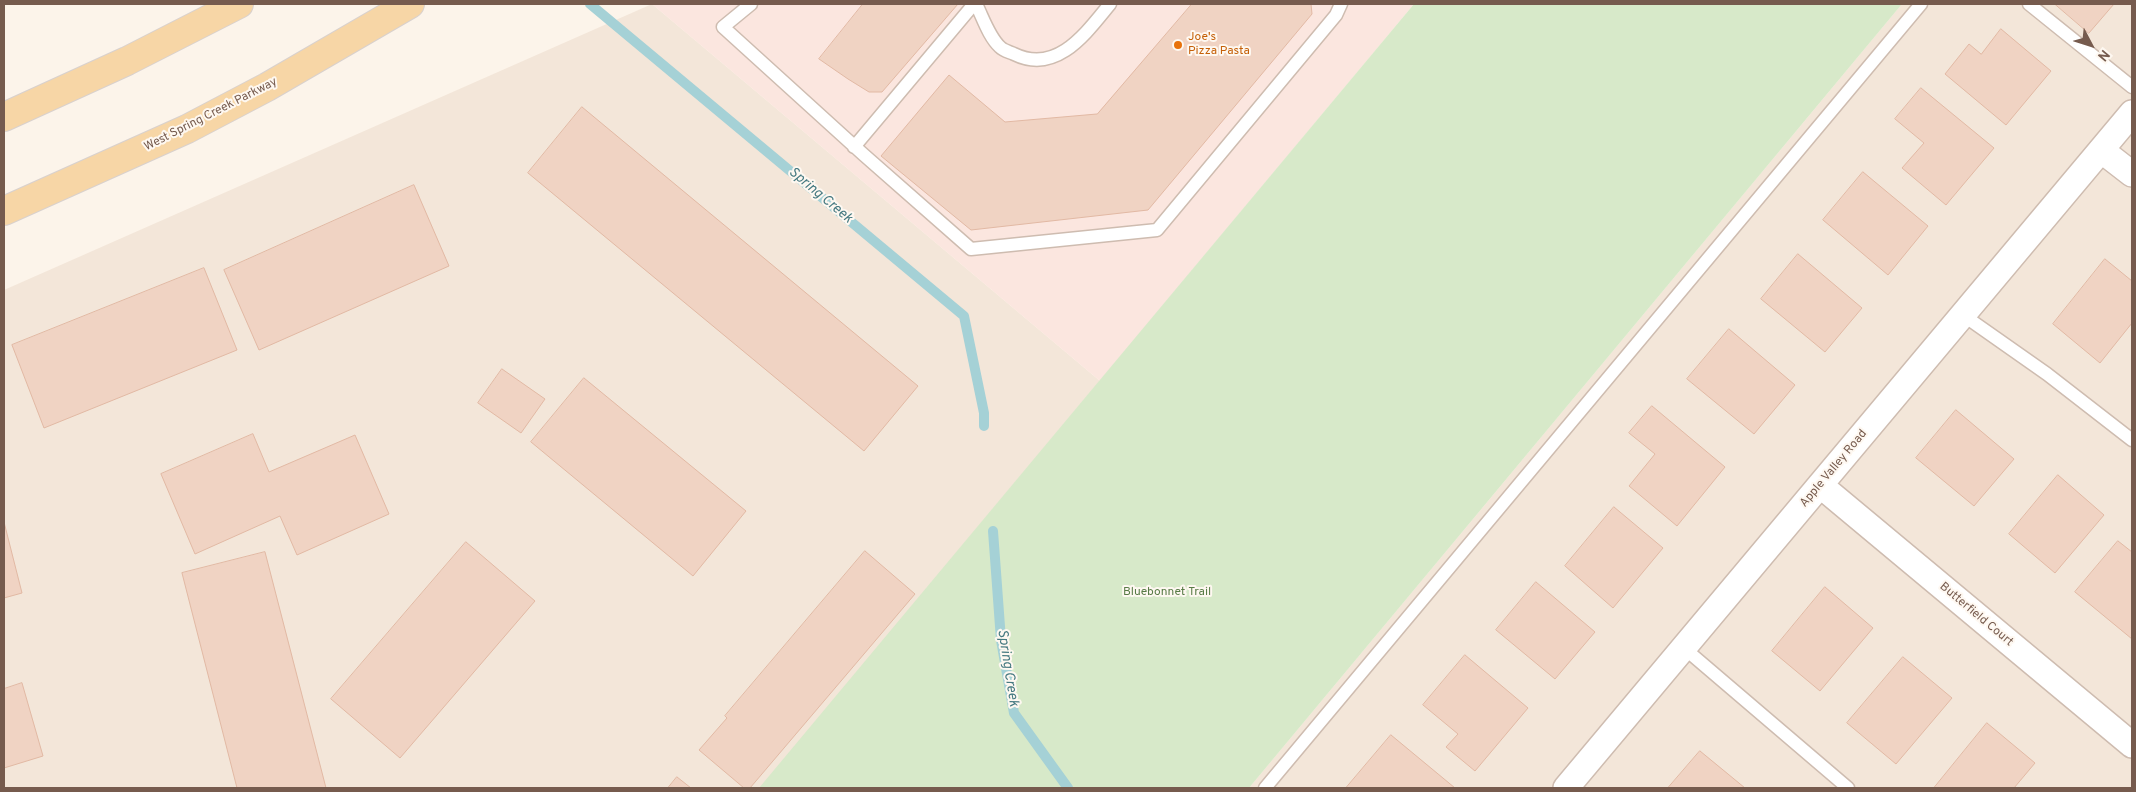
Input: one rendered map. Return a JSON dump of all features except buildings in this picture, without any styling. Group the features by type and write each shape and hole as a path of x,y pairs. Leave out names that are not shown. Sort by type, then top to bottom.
{"main road":[{"path":"4,117 127,61 239,4"},
{"name":"West Spring Creek Parkway","path":"4,211 187,129 267,88 410,4"}],"street":[{"name":"Apple Valley Road","path":"1566,788 2132,113"},
{"path":"2101,150 2132,174"},
{"name":"Butterfield Court","path":"1820,485 2132,745"}],"lane":[{"path":"751,4 723,27 971,249 1158,230 1336,15 1341,4"},
{"path":"854,146 975,4 988,29 1001,48 1025,60 1045,60 1074,46 1110,4"},
{"path":"1264,788 1921,4"},
{"path":"2029,4 2132,87"},
{"path":"1963,315 2047,374 2132,440"},
{"path":"1684,648 1848,788"}],"shaded area":[{"path":"652,4 1100,381 761,788 4,788 4,290"},
{"path":"652,4 1414,4 1100,381"},
{"path":"1902,4 2132,4 2132,788 1249,788"}],"green space":[{"name":"Bluebonnet Trail","path":"1414,4 1902,4 1249,788 759,788"}],"waterway":[{"name":"Spring Creek","path":"590,4 964,316 984,413 984,426"},
{"name":"Spring Creek","path":"993,531 1001,640 1014,713 1068,788"}],"place":[{"name":"Joe's Pizza Pasta","path":"1178,45"}]}
